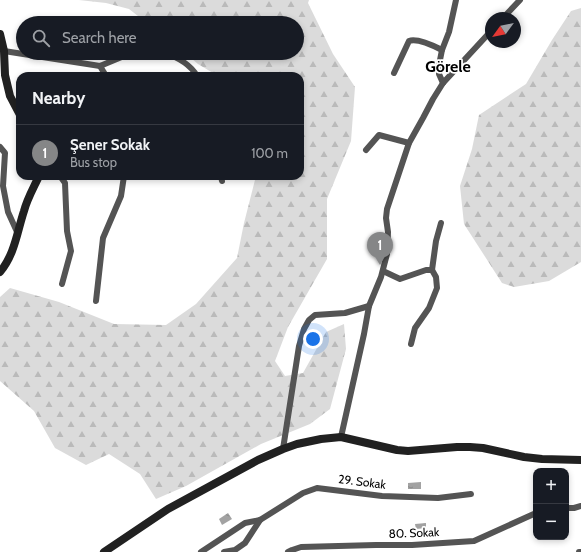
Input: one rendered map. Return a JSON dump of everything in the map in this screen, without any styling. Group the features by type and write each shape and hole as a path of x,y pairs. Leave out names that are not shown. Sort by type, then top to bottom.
{"main road":[{"path":"0,34 4,52 5,75 10,96 16,107"},
{"path":"0,272 5,266 12,250 24,210 37,180"},
{"path":"104,552 168,509 258,460 297,444 321,439 341,437 397,450 408,451 470,447 483,448 542,460 581,460"}],"street":[{"path":"443,83 439,64 442,50 449,32 456,0"},
{"path":"509,12 520,0"},
{"path":"341,437 369,306 383,272 387,254 387,209 409,143 443,83 485,38"},
{"path":"394,73 409,41 413,40 442,50"},
{"path":"4,52 16,54"},
{"path":"59,60 100,66 114,60"},
{"path":"182,60 194,72"},
{"path":"100,66 104,72"},
{"path":"366,150 379,135 409,143"},
{"path":"0,147 5,153 3,186 8,212 18,234"},
{"path":"62,284 71,251 67,231 65,183 63,180"},
{"path":"96,300 103,238 121,196 123,180"},
{"path":"411,344 415,328 429,308 436,288 436,277 432,270 436,241 441,223"},
{"path":"383,272 400,279 426,270 432,270"},
{"path":"283,449 299,346 304,329 309,320 315,315 345,313 369,306"},
{"name":"29. Sokak","path":"201,552 245,523 260,520 303,493 317,488 382,496 438,498 471,494"},
{"path":"569,508 581,506"},
{"name":"80. Sokak","path":"288,552 301,547 412,545 474,540 533,514"},
{"name":"29. Sokak","path":"224,552 235,550 245,543 260,520"}],"green space":[{"path":"79,0 309,0 308,3 333,54 355,87 351,141 327,199 327,259 288,327 275,361 285,376 303,373 326,332 344,324 346,349 330,409 310,424 261,444 186,486 156,499 140,474 109,454 86,465 55,448 34,411 0,381 0,297 10,288 59,302 114,324 166,325 196,304 237,258 255,180 304,180 304,72 211,72 193,60 304,60 304,16 138,16 129,9 106,3"},
{"path":"581,8 581,262 549,281 514,287 502,283 464,224 460,186 472,149 479,115 526,84 571,11"}],"water":[{"path":"421,482 421,489 408,489 408,483"},
{"path":"228,513 232,519 222,525 219,519"},
{"path":"426,523 426,528 416,529 415,524"}],"place":[{"name":"Şener Sokak","path":"380,265"}],"district":[{"name":"Görele","path":"448,66"}]}
